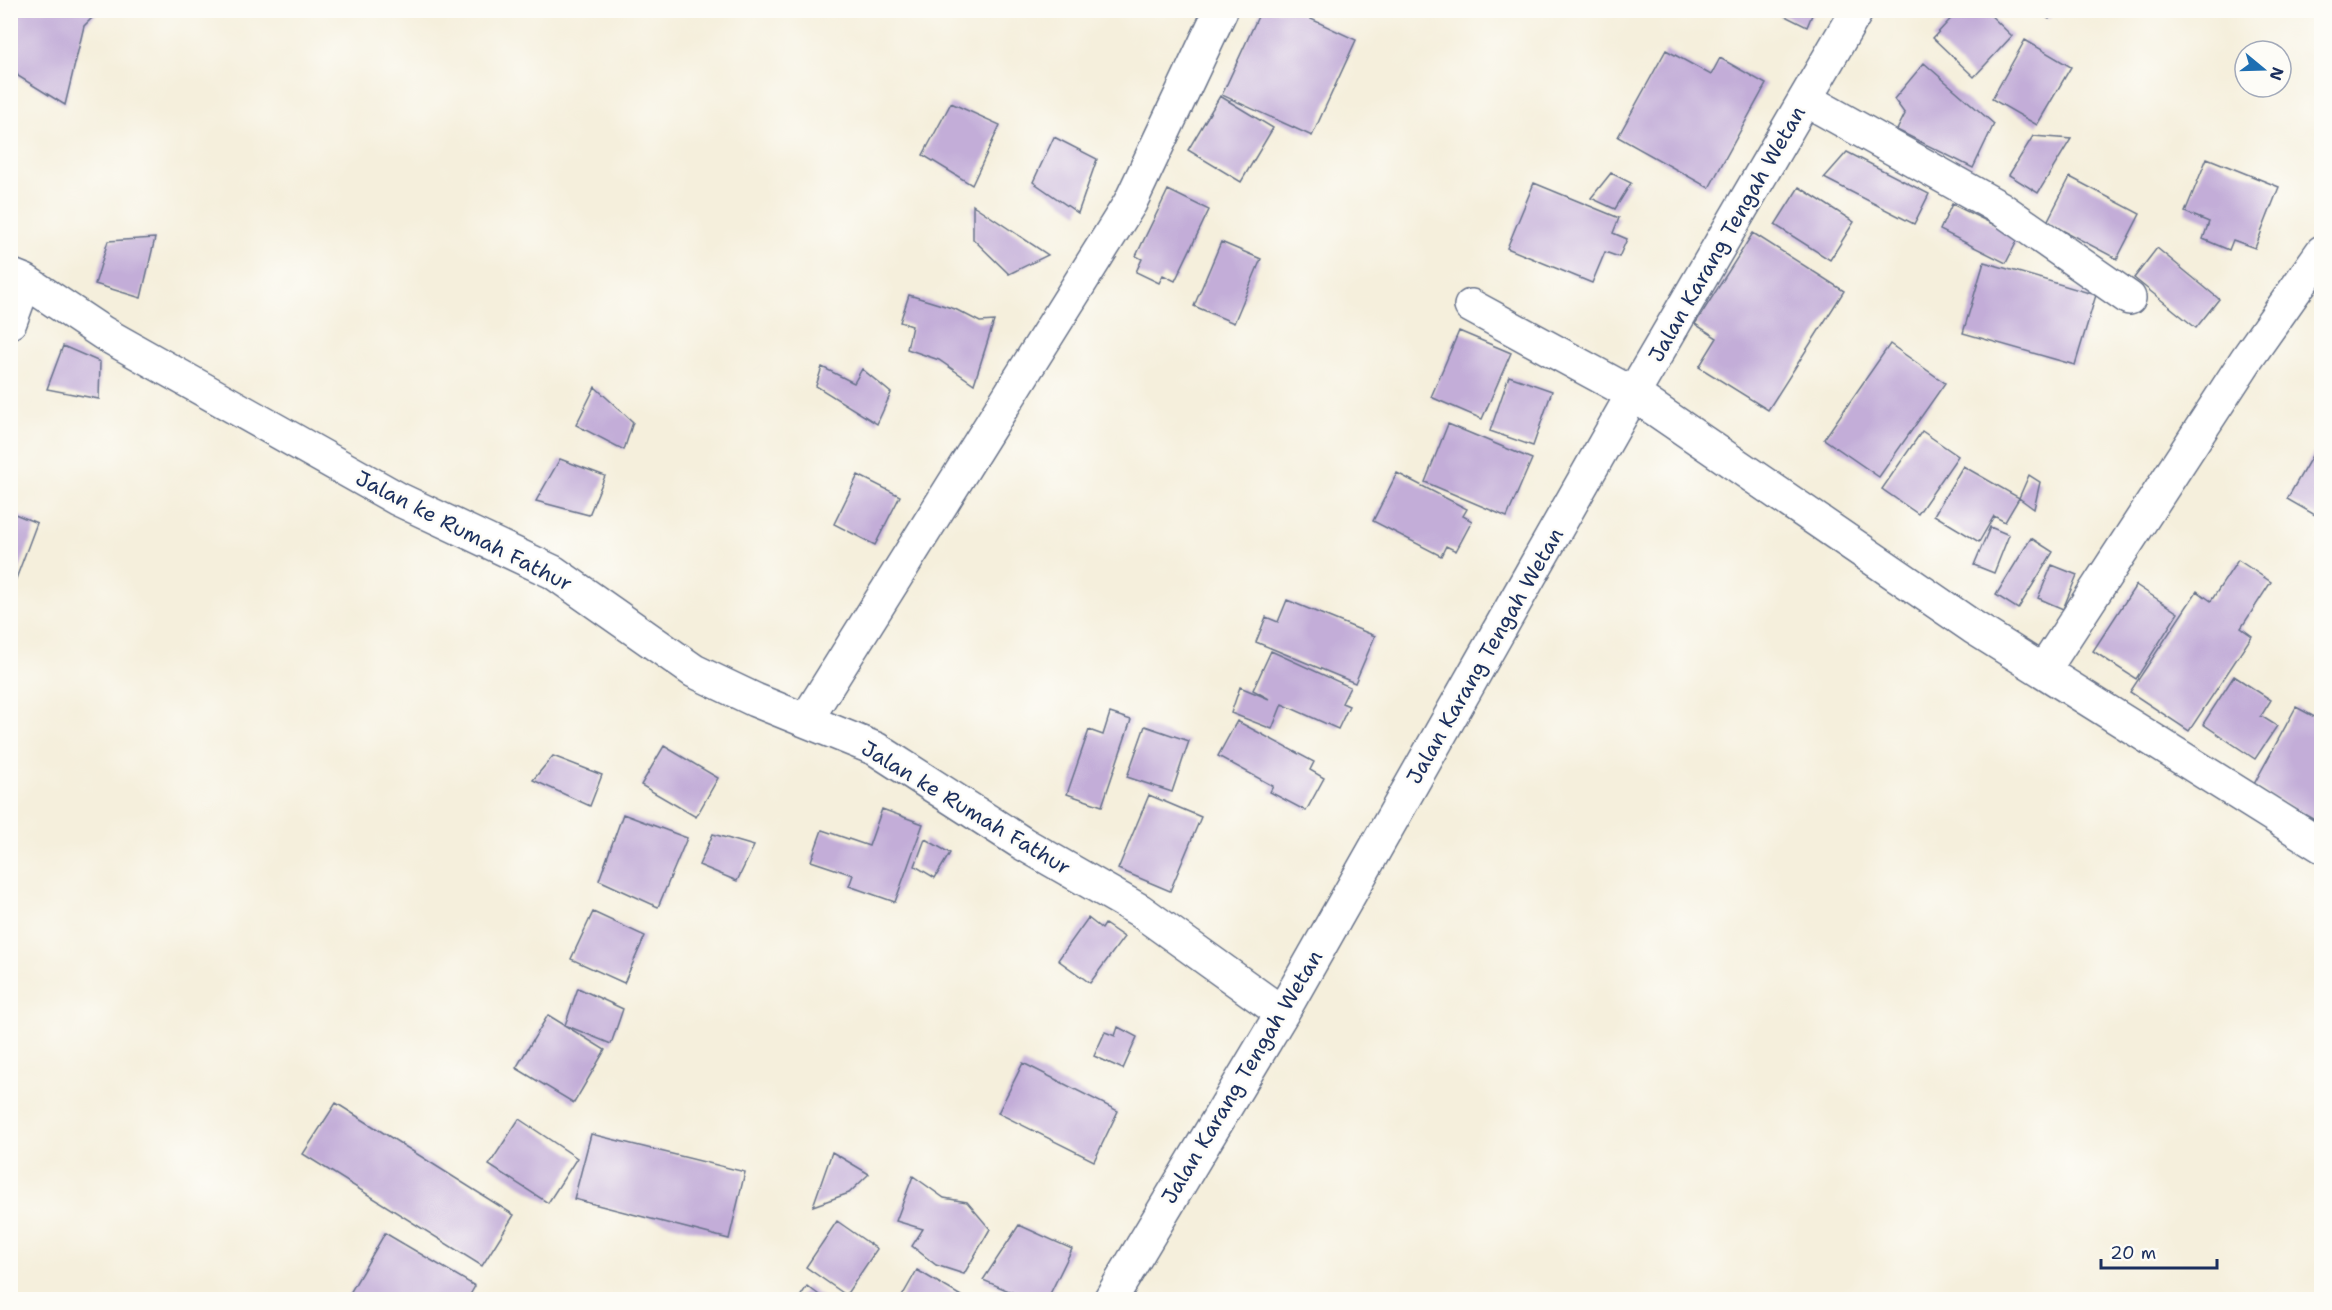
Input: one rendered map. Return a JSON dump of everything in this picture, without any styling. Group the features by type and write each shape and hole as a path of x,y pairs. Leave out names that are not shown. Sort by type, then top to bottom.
{"street":[{"path":"806,720 1130,203 1221,10"},
{"name":"Jalan Karang Tengah Wetan","path":"1110,1299 1282,1013 1634,394 1857,10"},
{"path":"1805,99 2000,208 2129,298"},
{"path":"2043,671 2246,360 2322,252"},
{"path":"10,321 18,278"},
{"name":"Jalan ke Rumah Fathur","path":"18,278 103,333 398,500 553,572 694,671 876,749 1022,843 1139,910 1282,1013"},
{"path":"1471,306 1634,394 1973,627 2322,846"}],"building":[{"path":"11,10 100,10 84,26 65,105 18,76 10,51"},
{"path":"1261,10 1292,10 1356,40 1312,136 1222,95"},
{"path":"1773,10 1814,10 1807,27"},
{"path":"1959,10 1985,10 2012,36 1974,77 1933,38"},
{"path":"2034,10 2054,10 2049,19"},
{"path":"2025,40 2071,67 2037,125 1992,99"},
{"path":"1666,50 1711,75 1720,58 1766,84 1709,188 1618,137"},
{"path":"1924,63 1994,124 1973,168 1897,130 1905,114 1894,99"},
{"path":"10,90 15,92 11,105 10,105"},
{"path":"1220,96 1273,128 1241,182 1188,150"},
{"path":"951,103 1000,125 972,185 923,155"},
{"path":"2033,136 2071,139 2038,193 2009,175"},
{"path":"1054,137 1097,159 1078,213 1033,182"},
{"path":"1847,152 1929,194 1914,224 1824,178"},
{"path":"2207,158 2279,187 2255,248 2233,240 2229,250 2203,239 2209,222 2185,212"},
{"path":"1611,173 1631,183 1615,209 1591,198"},
{"path":"2070,177 2140,214 2117,259 2047,222"},
{"path":"1534,183 1619,218 1613,233 1627,239 1619,257 1605,252 1592,283 1507,248"},
{"path":"1799,187 1854,222 1830,260 1775,225"},
{"path":"1168,190 1209,210 1175,281 1163,275 1159,283 1136,272 1142,259 1136,256"},
{"path":"1952,204 2019,237 2006,263 1940,230"},
{"path":"973,205 1048,255 1009,274 973,239"},
{"path":"1753,233 1844,291 1768,410 1699,367 1717,338 1695,324"},
{"path":"155,238 141,298 95,284 108,241"},
{"path":"1221,242 1261,259 1234,323 1194,306"},
{"path":"2157,248 2219,299 2196,328 2134,278"},
{"path":"1984,262 2096,295 2075,365 1963,333"},
{"path":"909,295 955,309 980,322 994,321 974,384 939,360 907,349 912,326 900,322"},
{"path":"1459,331 1511,353 1482,419 1431,397"},
{"path":"1890,344 1945,383 1879,477 1824,439"},
{"path":"63,346 100,362 99,399 47,389"},
{"path":"822,367 854,383 862,369 891,393 877,424 816,386"},
{"path":"1509,376 1552,391 1533,446 1490,431"},
{"path":"595,387 633,422 624,450 576,425"},
{"path":"1448,424 1532,459 1507,517 1425,482"},
{"path":"1922,431 1958,456 1918,514 1882,489"},
{"path":"2313,454 2322,459 2322,519 2287,499"},
{"path":"560,459 605,476 589,515 536,501"},
{"path":"1963,466 2019,498 2005,522 1994,516 1979,542 1934,515"},
{"path":"1397,473 1467,509 1463,516 1472,521 1456,551 1446,546 1441,556 1373,521"},
{"path":"858,475 900,496 875,545 834,524"},
{"path":"2029,475 2040,482 2034,509 2019,498"},
{"path":"10,512 37,523 11,592 10,592"},
{"path":"1990,527 2009,535 1994,573 1974,565"},
{"path":"2031,538 2053,552 2018,609 1996,595"},
{"path":"2238,560 2271,582 2241,628 2252,636 2189,731 2130,692 2197,591 2211,601"},
{"path":"2052,565 2077,575 2063,609 2038,598"},
{"path":"2136,585 2178,613 2136,679 2093,651"},
{"path":"1287,600 1375,636 1355,683 1256,642 1266,617 1278,622"},
{"path":"1271,651 1350,687 1342,703 1349,706 1338,729 1282,704 1272,729 1231,713 1240,687 1269,699 1253,690"},
{"path":"2234,676 2271,700 2261,716 2277,726 2255,759 2203,724"},
{"path":"2296,707 2322,721 2322,824 2253,786"},
{"path":"1110,713 1131,720 1102,806 1067,794 1089,730 1103,735"},
{"path":"1237,721 1314,762 1310,770 1324,778 1306,811 1270,792 1273,786 1218,756"},
{"path":"1145,726 1189,741 1172,792 1127,777"},
{"path":"664,746 718,778 696,817 641,785"},
{"path":"553,756 602,775 590,806 533,780"},
{"path":"1149,795 1201,817 1170,891 1118,869"},
{"path":"882,809 923,824 895,902 849,886 853,875 811,861 822,830 869,846"},
{"path":"623,814 687,838 658,907 599,880"},
{"path":"713,834 754,846 737,881 699,865"},
{"path":"925,839 950,853 935,878 915,866"},
{"path":"593,912 645,936 624,983 571,959"},
{"path":"1088,918 1102,929 1105,924 1124,937 1090,983 1058,960"},
{"path":"578,988 623,1009 611,1044 565,1025"},
{"path":"548,1015 605,1050 574,1103 516,1068"},
{"path":"1118,1027 1137,1037 1123,1069 1094,1056 1105,1032 1115,1036"},
{"path":"1023,1063 1118,1111 1094,1161 998,1113"},
{"path":"336,1103 514,1215 482,1266 303,1154"},
{"path":"519,1119 577,1158 548,1203 489,1165"},
{"path":"591,1134 745,1172 729,1239 574,1199"},
{"path":"832,1152 869,1174 849,1193 813,1206"},
{"path":"913,1176 944,1198 967,1202 990,1229 964,1274 936,1265 912,1246 923,1229 896,1221"},
{"path":"837,1221 877,1249 846,1295 806,1267"},
{"path":"1019,1225 1072,1249 1047,1300 1030,1300 983,1280"},
{"path":"385,1233 475,1286 467,1300 346,1300"},
{"path":"917,1270 968,1300 900,1300"},
{"path":"807,1286 826,1300 798,1300"}]}
